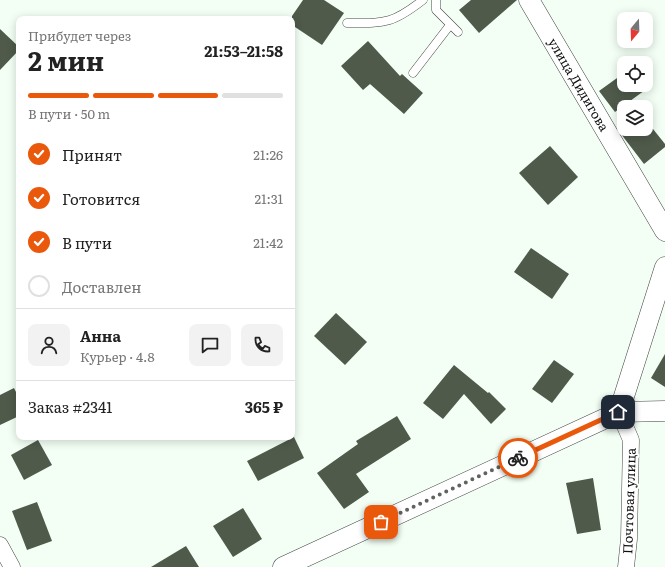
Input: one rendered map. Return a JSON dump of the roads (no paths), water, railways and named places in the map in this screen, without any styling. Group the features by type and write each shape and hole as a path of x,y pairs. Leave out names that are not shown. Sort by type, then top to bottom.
{"street":[{"name":"улица Дидигова","path":"529,0 665,231"},
{"path":"618,412 665,267"},
{"path":"283,567 618,412 665,412"},
{"name":"Почтовая улица","path":"618,412 631,440 629,539 626,567"},
{"path":"0,545 12,567"}],"lane":[{"path":"347,23 384,23 403,16 423,0"},
{"path":"436,0 436,10 458,32"},
{"path":"414,73 450,25"}]}
